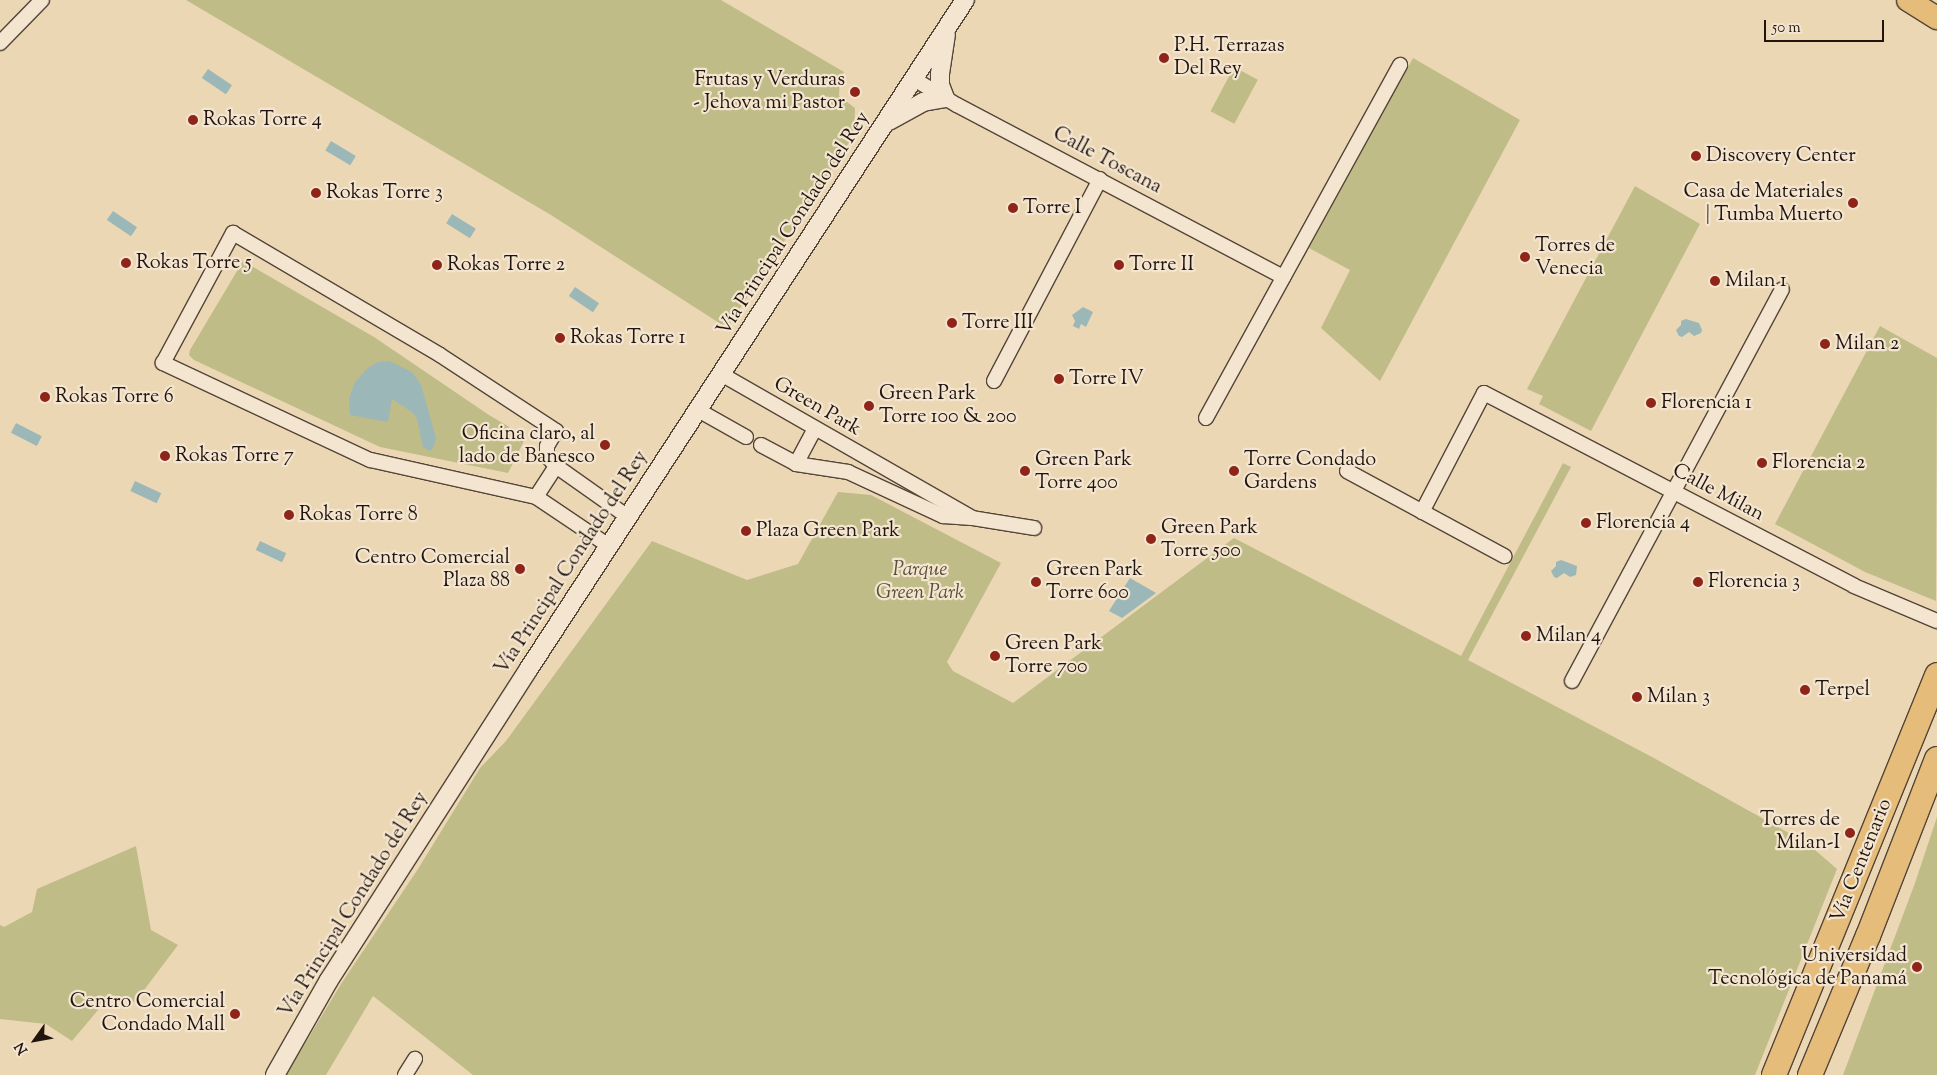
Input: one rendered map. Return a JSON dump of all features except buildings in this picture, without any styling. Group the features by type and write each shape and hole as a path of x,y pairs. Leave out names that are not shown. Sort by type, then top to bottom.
{"highway":[{"name":"Vía Centenario","path":"1774,1075 1937,675"},
{"name":"Vía Centenario","path":"1810,1075 1868,936 1937,759"},
{"path":"1828,1075 1855,988 1868,936"}],"main road":[{"path":"1908,0 1937,18"}],"street":[{"path":"0,43 42,0"},
{"name":"Vía Principal Condado del Rey","path":"275,1075 329,980 965,0"},
{"path":"884,124 923,102 945,98 940,84 940,74 947,27"},
{"path":"1206,418 1400,65"},
{"name":"Calle Toscana","path":"914,79 945,98 1284,277"},
{"path":"994,381 1100,179"},
{"path":"609,546 536,497 370,460 164,363 233,233 440,355 556,432 547,446 547,456 556,466 628,517"},
{"path":"1572,682 1782,290"},
{"name":"Green Park","path":"721,374 815,430 972,518"},
{"name":"Calle Milan","path":"1422,512 1484,393 1854,586 1937,621"},
{"path":"698,410 746,437"},
{"path":"796,464 815,430"},
{"name":"Green Park","path":"761,445 796,464 848,472 943,516 972,518 1034,528"},
{"path":"536,497 556,466"},
{"path":"1347,471 1504,556"},
{"path":"405,1075 414,1059"}],"green space":[{"path":"186,0 721,0 844,72 840,78 839,96 855,108 854,135 727,328 551,215"},
{"path":"1413,58 1520,120 1380,381 1321,328 1350,270 1309,248"},
{"path":"1234,67 1258,80 1234,124 1211,111"},
{"path":"1635,186 1700,224 1591,431 1539,404 1543,396 1527,389"},
{"path":"243,261 374,337 489,415 526,437 508,473 380,447 194,360 189,355 190,350"},
{"path":"1880,326 1937,358 1936,601 1865,572 1775,524"},
{"name":"Parque Green Park","path":"1563,463 1571,467 1468,660 1652,757 1807,843 1837,869 1755,1075 473,1075 373,996 326,1075 286,1075 341,984 418,869 480,768 506,741 652,541 747,580 798,564 838,492 871,495 1001,563 947,662 953,671 1013,703 1234,538 1461,656"},
{"name":"Universidad Tecnológica de Panamá","path":"1937,817 1937,1075 1843,1075 1915,883"},
{"path":"136,846 151,930 178,945 135,1002 108,998 72,1041 46,1024 0,1019 0,925 4,927 32,912 37,889"}],"water":[{"path":"208,69 232,85 226,94 202,78"},
{"path":"331,141 356,156 350,165 325,150"},
{"path":"113,211 137,227 131,236 107,220"},
{"path":"452,214 476,229 470,238 446,223"},
{"path":"575,287 599,303 593,312 569,296"},
{"path":"1083,307 1093,312 1086,327 1081,324 1079,329 1073,326 1075,321 1072,315"},
{"path":"1686,319 1699,323 1702,330 1701,333 1694,336 1689,332 1682,337 1679,336 1676,330 1681,325 1681,321"},
{"path":"389,361 412,372 421,385 436,438 430,451 423,447 417,419 412,412 392,399 388,422 350,415 349,399 355,382 369,367 378,362"},
{"path":"16,423 42,436 37,446 11,433"},
{"path":"135,481 161,493 157,503 130,491"},
{"path":"260,541 286,553 282,562 256,550"},
{"path":"1561,560 1577,566 1576,575 1570,577 1564,573 1557,578 1554,577 1551,571 1556,566 1556,562"},
{"path":"1130,578 1156,593 1122,618 1109,611"}],"place":[{"name":"P.H. Terrazas Del Rey","path":"1164,58"},
{"name":"Frutas y Verduras - Jehova mi Pastor","path":"855,92"},
{"name":"Rokas Torre 4","path":"193,120"},
{"name":"Discovery Center","path":"1696,156"},
{"name":"Rokas Torre 3","path":"316,193"},
{"name":"Casa de Materiales | Tumba Muerto","path":"1853,203"},
{"name":"Torre I","path":"1013,208"},
{"name":"Torres de Venecia","path":"1525,257"},
{"name":"Rokas Torre 5","path":"126,263"},
{"name":"Rokas Torre 2","path":"437,265"},
{"name":"Torre II","path":"1119,265"},
{"name":"Milan 1","path":"1715,281"},
{"name":"Torre III","path":"952,323"},
{"name":"Rokas Torre 1","path":"560,338"},
{"name":"Milan 2","path":"1825,344"},
{"name":"Torre IV","path":"1059,379"},
{"name":"Rokas Torre 6","path":"45,397"},
{"name":"Florencia 1","path":"1651,403"},
{"name":"Green Park Torre 100 & 200","path":"869,406"},
{"name":"Oficina claro, al lado de Banesco","path":"605,445"},
{"name":"Rokas Torre 7","path":"165,456"},
{"name":"Florencia 2","path":"1762,463"},
{"name":"Green Park Torre 400","path":"1025,471"},
{"name":"Torre Condado Gardens","path":"1234,471"},
{"name":"Rokas Torre 8","path":"289,515"},
{"name":"Florencia 4","path":"1586,523"},
{"name":"Plaza Green Park","path":"746,531"},
{"name":"Green Park Torre 500","path":"1151,539"},
{"name":"Centro Comercial Plaza 88","path":"520,569"},
{"name":"Green Park Torre 600","path":"1036,582"},
{"name":"Florencia 3","path":"1698,582"},
{"name":"Milan 4","path":"1526,636"},
{"name":"Green Park Torre 700","path":"995,656"},
{"name":"Terpel","path":"1805,690"},
{"name":"Milan 3","path":"1637,697"},
{"name":"Torres de Milan-I","path":"1850,833"},
{"name":"Universidad Tecnológica de Panamá","path":"1917,967"},
{"name":"Centro Comercial Condado Mall","path":"235,1014"}]}
